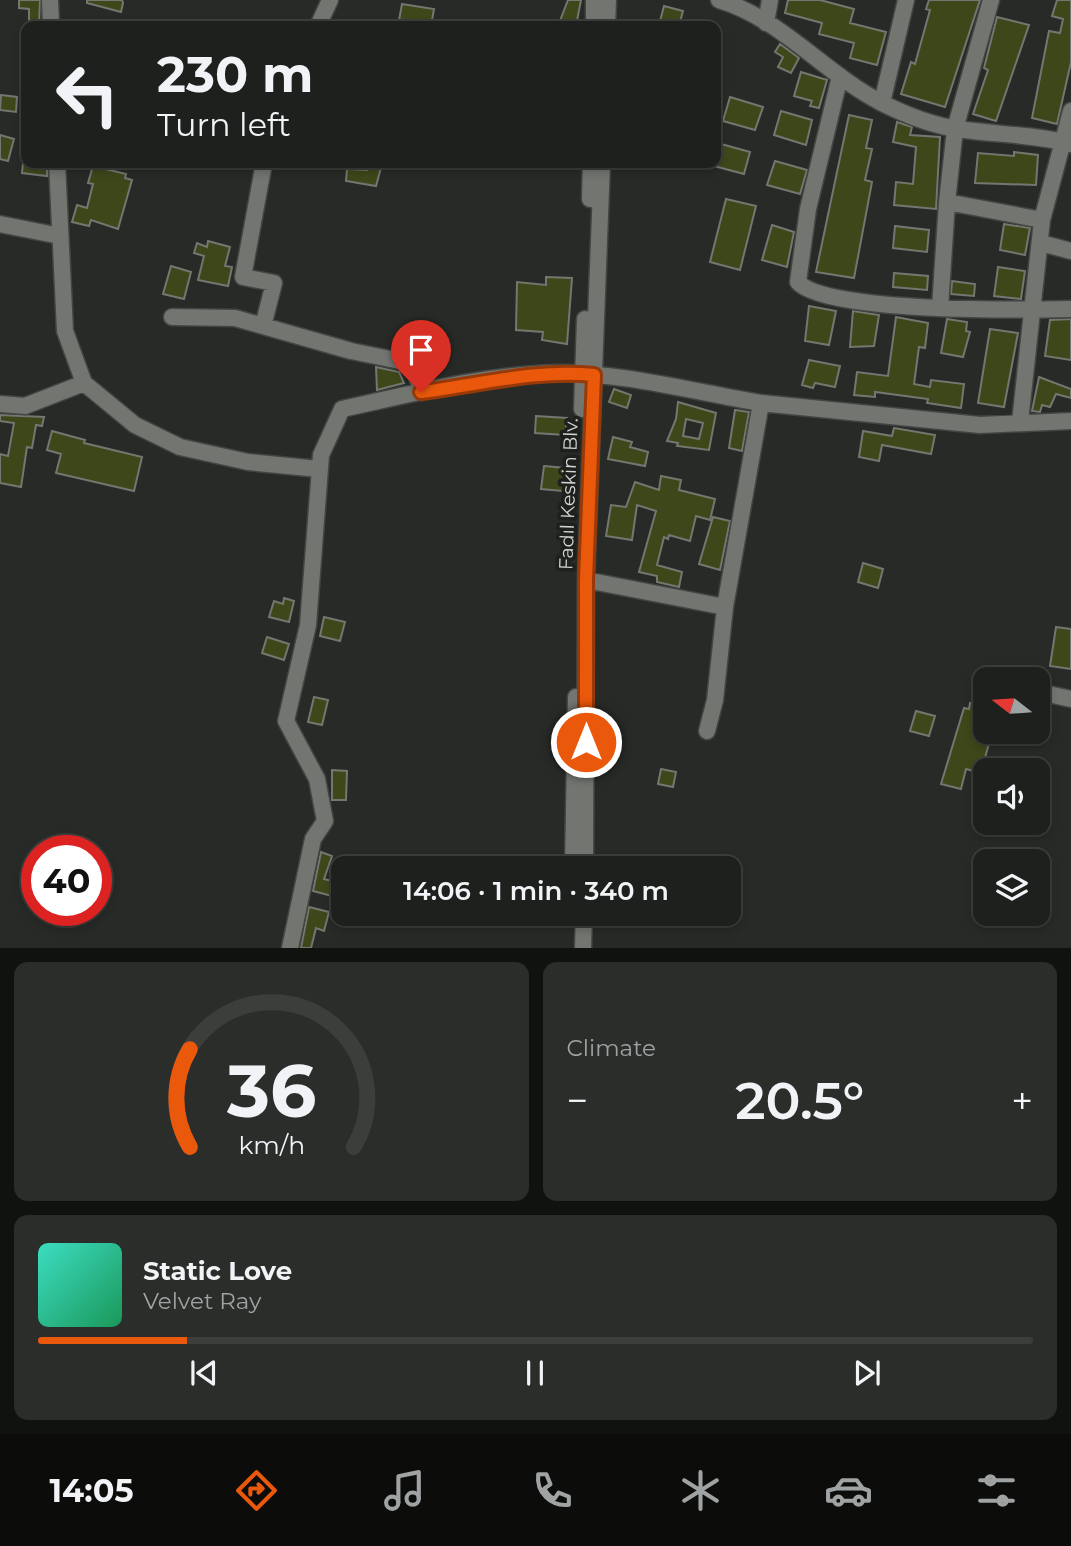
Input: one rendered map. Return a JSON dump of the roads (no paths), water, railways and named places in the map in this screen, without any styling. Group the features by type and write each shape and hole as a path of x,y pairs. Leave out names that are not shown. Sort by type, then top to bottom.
{"street":[{"path":"50,0 51,21"},
{"path":"320,21 330,0"},
{"path":"594,0 594,21"},
{"path":"607,21 608,0"},
{"path":"719,0 793,38 840,76 882,103 955,129 1067,143"},
{"path":"766,23 770,0"},
{"path":"882,103 906,0"},
{"path":"940,308 955,129 991,0"},
{"path":"840,76 808,209 797,282 804,290 825,297 940,308 1035,311 1071,309"},
{"path":"1020,422 1035,311 1042,220 1067,143 1071,111"},
{"path":"57,168 65,331 84,383 135,425 180,447 248,462 319,469"},
{"path":"262,326 274,283 243,277 263,168"},
{"name":"Fadıl Keskin Blv.","path":"585,856 591,168"},
{"name":"Fadıl Keskin Blv.","path":"573,856 588,374 602,168"},
{"path":"947,202 1042,220"},
{"path":"0,225 60,236"},
{"path":"1041,243 1071,251"},
{"path":"172,317 235,318 351,351 405,362 416,373 421,392"},
{"path":"290,947 313,839 325,821 317,779 286,721 308,625 321,455 342,409 502,378 588,374 761,403 980,425 1071,421"},
{"path":"0,404 25,406 84,383"},
{"path":"707,731 715,700 725,607 761,403"},
{"path":"586,580 725,607"},
{"path":"1050,694 1071,699"},
{"path":"573,926 573,947"},
{"path":"583,947 584,926"}]}
